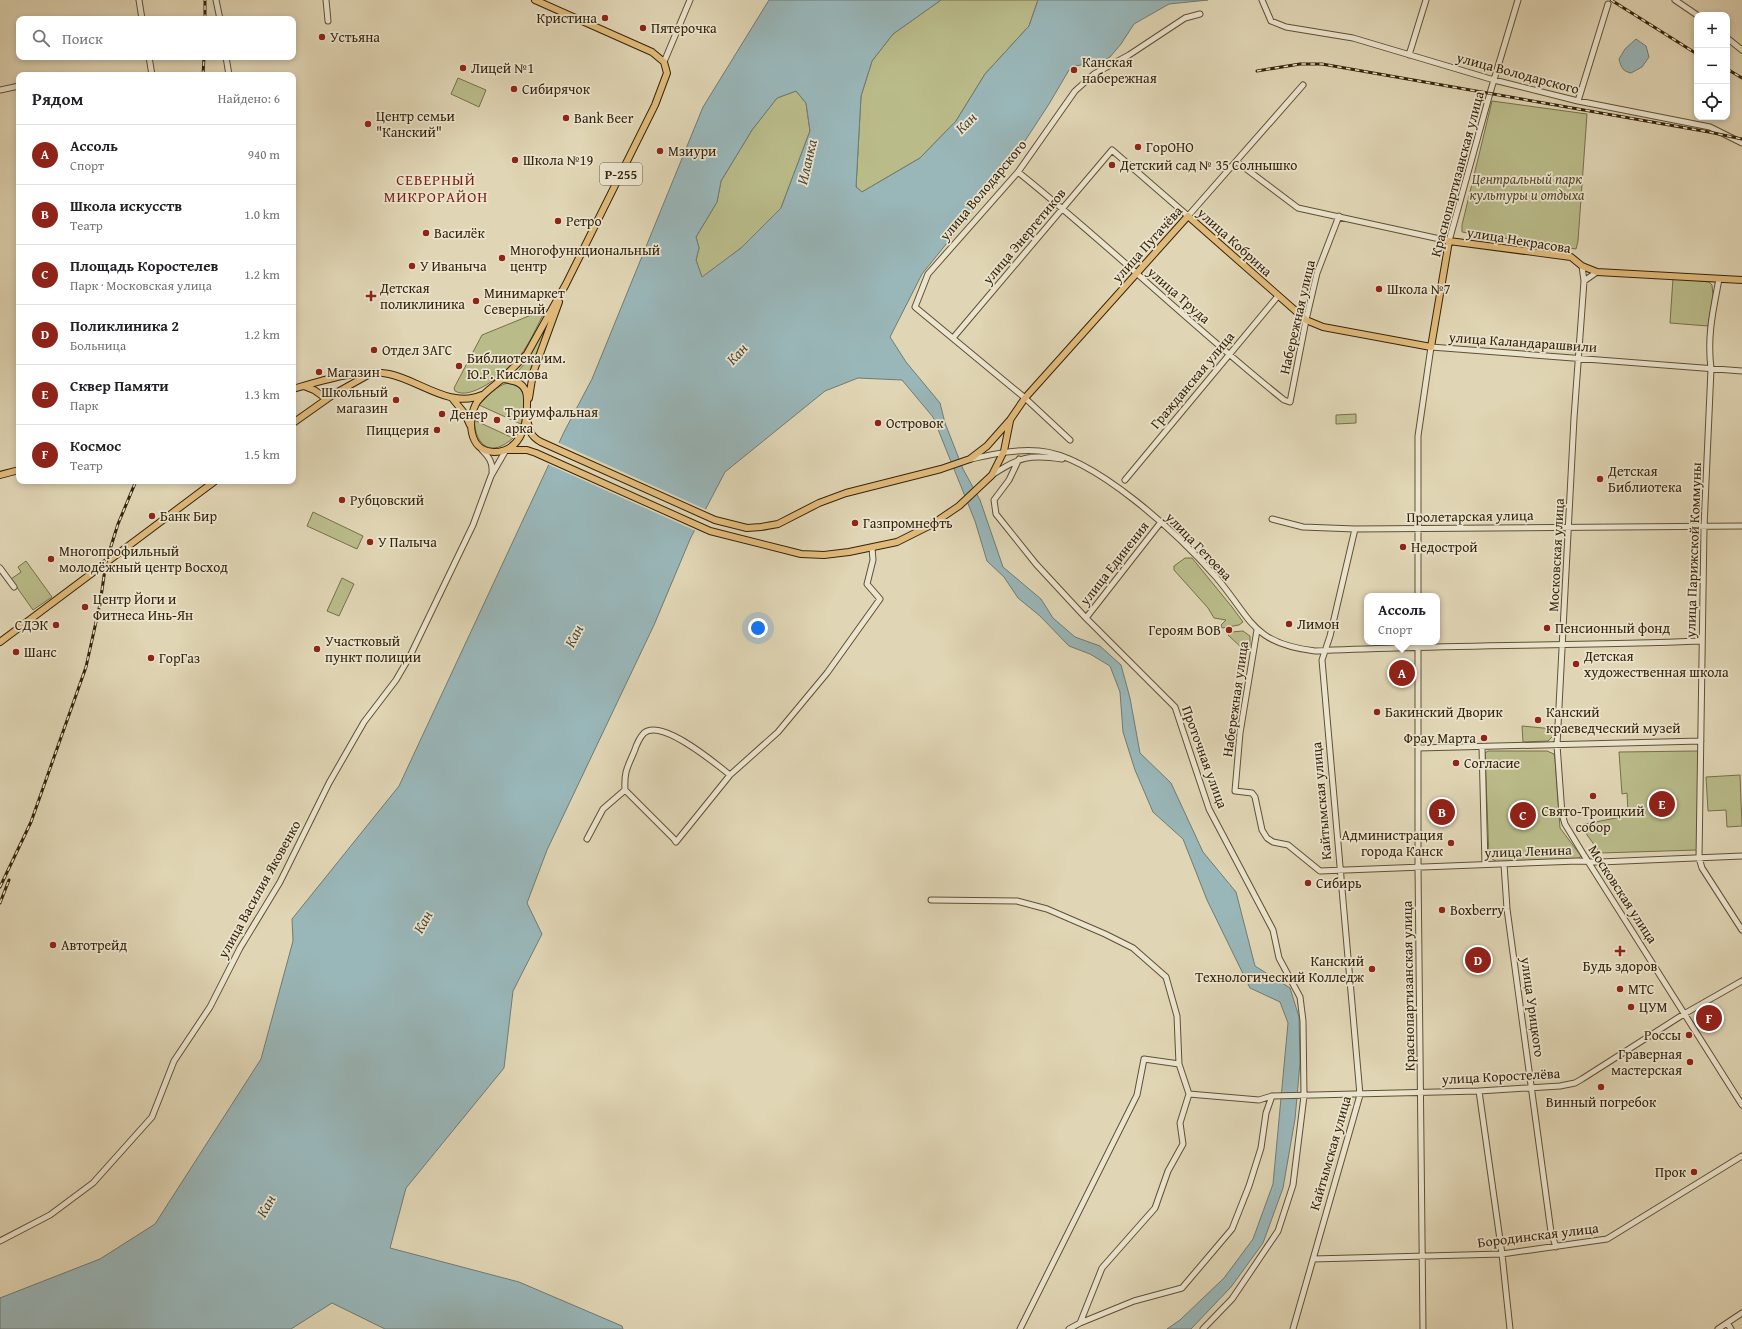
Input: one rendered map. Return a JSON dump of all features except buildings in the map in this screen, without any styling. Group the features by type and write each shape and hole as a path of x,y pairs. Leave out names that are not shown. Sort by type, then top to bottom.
{"main road":[{"path":"535,0 652,52 664,62"},
{"name":"Р-255","path":"470,426 474,407 483,394 502,379 527,354 566,284 658,99 667,74 664,62"},
{"name":"улица Пугачёва","path":"1010,420 1025,398 1188,216"},
{"name":"улица Кобрина","path":"1188,216 1306,320"},
{"name":"улица Некрасова","path":"1449,241 1571,257 1582,266 1597,272 1742,280"},
{"name":"Краснопартизанская улица","path":"1432,347 1449,241"},
{"name":"Р-255","path":"527,407 533,373 566,284"},
{"name":"улица Каландарашвили","path":"1306,320 1323,327 1432,347"},
{"path":"296,421 354,381 373,372"},
{"path":"296,388 330,378 373,372 389,373 452,398 476,398 483,394"},
{"name":"Р-255","path":"502,379 514,381 524,387 527,396 527,418 530,432 534,438 715,520 747,528 761,528 778,524 819,503 846,493 941,469 970,459 987,446 1010,420"},
{"path":"304,386 314,390 327,399"},
{"path":"452,398 465,414 476,443 480,448 492,452 527,450 536,453 710,531 801,554 849,552 872,548"},
{"name":"Р-255","path":"506,450 520,438 527,418"},
{"name":"Р-255","path":"872,548 897,542 931,526 959,506 980,487 992,475 1004,451 1010,420"},
{"path":"0,475 16,471"},
{"path":"0,642 211,484"}],"street":[{"path":"138,0 141,16"},
{"path":"216,0 219,16"},
{"path":"326,0 328,22"},
{"path":"664,62 690,0"},
{"name":"улица Володарского","path":"1262,0 1271,21 1286,27 1353,38 1494,80 1578,101 1710,127 1742,143"},
{"path":"1410,56 1426,0"},
{"name":"Краснопартизанская улица","path":"1449,241 1518,0"},
{"path":"1675,0 1694,13"},
{"path":"1578,101 1608,4"},
{"name":"улица Володарского","path":"953,338 914,307 928,274 1018,172 1075,91 1094,74 1129,55 1185,18 1200,14"},
{"path":"1730,40 1742,50"},
{"path":"150,60 152,72"},
{"path":"226,60 228,72"},
{"name":"улица Пугачёва","path":"1188,216 1303,85"},
{"path":"0,90 16,87"},
{"name":"улица Энергетиков","path":"953,338 1112,150"},
{"name":"улица Кобрина","path":"1112,150 1188,216"},
{"name":"улица Некрасова","path":"1237,162 1298,208 1449,241"},
{"name":"улица Труда","path":"1018,172 1063,208 1229,355 1284,400 1290,402"},
{"name":"Набережная улица","path":"1290,402 1317,273 1339,216"},
{"name":"Московская улица","path":"1582,266 1584,281 1578,359 1558,745 1562,814 1565,824 1742,1105"},
{"path":"1584,281 1597,272"},
{"name":"улица Парижской Коммуны","path":"1720,279 1710,330 1709,352 1711,369 1704,527 1699,858 1702,868 1742,930"},
{"name":"Гражданская улица","path":"1125,480 1278,296"},
{"path":"953,338 1025,398 1070,440"},
{"name":"Краснопартизанская улица","path":"1418,593 1418,436 1432,347"},
{"name":"улица Каландарашвили","path":"1432,347 1742,371"},
{"path":"480,448 488,456 492,466 491,476"},
{"name":"улица Василия Яковенко","path":"0,1241 50,1215 93,1183 152,1117 174,1061 210,1007 240,948 280,882 329,783 364,722 396,680 410,656 473,525 491,476 506,450"},
{"path":"970,459 1004,451 1040,451 1065,456 1075,461"},
{"path":"992,475 1019,459 1038,456 1075,461"},
{"name":"Проточная улица","path":"1019,459 1009,480 994,500 996,514 1036,564 1086,618 1175,707 1209,809 1273,930 1279,958 1300,997 1304,1021 1304,1096"},
{"name":"улица Гетоева","path":"1075,461 1099,474 1161,522 1212,572 1257,630 1278,644 1301,649 1324,650 1402,645"},
{"name":"Пролетарская улица","path":"1272,519 1303,527 1355,529 1570,526 1742,526"},
{"name":"улица Единения","path":"1086,618 1161,522"},
{"name":"Кайтымская улица","path":"1293,1329 1360,1095 1322,671 1324,650 1330,636 1355,529"},
{"path":"730,775 679,738 665,732 650,731 644,733 636,747 624,775 625,790 676,842 730,775 778,732 827,673 880,599 867,584 873,560 872,548"},
{"path":"0,568 14,588"},
{"name":"Набережная улица","path":"1257,630 1240,733 1235,791 1252,793 1256,796 1264,834 1270,841 1288,845 1320,871 1339,870"},
{"name":"улица Гетоева","path":"1440,644 1563,645 1702,641"},
{"name":"Краснопартизанская улица","path":"1418,645 1418,867 1423,1329"},
{"path":"1418,748 1701,742"},
{"path":"1482,747 1485,864"},
{"path":"587,839 603,810 625,790"},
{"name":"улица Ленина","path":"1339,870 1742,856"},
{"name":"улица Урицкого","path":"1504,864 1508,909 1551,1232 1556,1247"},
{"path":"931,900 1017,902 1047,909 1133,948 1166,977 1177,1016 1179,1064 1189,1094 1180,1123 1183,1144 1168,1171 1155,1208 1102,1268 1080,1323"},
{"name":"улица Коростелёва","path":"1189,1094 1259,1100 1272,1096 1479,1091 1560,1086 1575,1083 1684,1014 1742,981"},
{"path":"1020,1329 1138,1095 1144,1059 1179,1064"},
{"path":"1479,1091 1502,1254 1510,1329"},
{"path":"1069,1329 1080,1323 1134,1302 1182,1288 1232,1229 1249,1186 1261,1148 1266,1114 1272,1096"},
{"path":"1203,1329 1232,1299 1278,1231 1292,1185 1304,1096"},
{"name":"Бородинская улица","path":"1313,1259 1502,1254 1607,1239 1742,1156"},
{"path":"1718,1329 1742,1314"},
{"path":"1727,1323 1731,1329"}],"green space":[{"path":"941,0 1038,0 1029,26 985,74 956,121 920,158 862,192 856,187 861,96 872,61 893,34"},
{"path":"458,78 486,90 479,107 451,94"},
{"path":"796,91 806,103 810,131 781,208 741,248 702,278 696,260 699,248 696,237 717,202 721,181 752,130 777,98"},
{"name":"Центральный парк культуры и отдыха","path":"1492,101 1587,114 1578,241 1576,249 1462,232 1462,225"},
{"path":"1673,278 1709,282 1712,285 1713,296 1708,326 1670,323"},
{"path":"558,301 529,379 517,372 527,361"},
{"path":"546,309 524,350 510,367 495,379 478,389 462,393 455,391 454,388 482,335"},
{"path":"508,383 515,385 520,389 525,399 521,424 479,405 496,389"},
{"path":"1356,414 1356,423 1336,424 1336,415"},
{"path":"474,420 513,438 498,447 486,447 478,437 475,430"},
{"path":"313,512 363,536 357,549 307,526"},
{"path":"1185,558 1192,558 1243,622 1239,625 1222,628 1221,625 1226,620 1214,618 1208,608 1174,570 1174,566"},
{"path":"26,561 52,597 33,610 11,579 21,572 18,567"},
{"path":"342,578 354,584 339,616 327,611"},
{"path":"1243,631 1250,636 1250,645 1244,650 1228,635 1231,632"},
{"path":"1522,726 1554,729 1553,736 1548,741 1523,742"},
{"path":"1488,751 1547,751 1554,754 1560,828 1581,856 1578,859 1497,862 1489,857 1485,753"},
{"path":"1698,751 1697,850 1600,853 1580,825 1621,817 1621,814 1628,813 1627,793 1622,794 1619,752"},
{"path":"1740,775 1742,826 1727,827 1726,810 1708,811 1706,777"}],"water":[{"path":"769,0 941,0 893,34 872,61 861,96 856,187 862,192 920,158 956,121 985,74 1029,26 1038,0 1208,0 1169,4 1134,24 1121,44 1110,57 1099,63 1073,66 1069,70 1049,104 1006,170 922,274 890,337 906,362 940,403 945,423 963,469 980,500 1003,567 1041,599 1053,618 1075,637 1100,646 1121,665 1130,698 1140,753 1171,783 1203,852 1236,892 1255,966 1290,988 1299,1017 1300,1063 1295,1119 1283,1188 1263,1243 1231,1287 1191,1329 1167,1329 1180,1320 1224,1278 1253,1239 1273,1184 1288,1023 1280,1002 1250,988 1207,900 1183,839 1153,812 1135,770 1123,732 1120,692 1110,666 1090,654 1069,646 1040,616 1018,598 1004,577 987,561 975,521 933,417 902,380 858,378 825,391 725,472 691,537 654,625 547,850 527,903 542,934 513,991 504,1068 406,1188 390,1248 519,1282 622,1326 623,1329 385,1329 332,1303 291,1329 0,1329 0,1298 100,1259 155,1224 261,1059 293,941 292,919 399,786 564,432 592,379 703,107","holes":["796,91 806,103 810,131 781,208 741,248 702,277 696,260 699,248 696,237 717,202 721,181 752,130 777,98"]},
{"path":"1636,39 1646,46 1649,57 1642,67 1631,73 1622,68 1619,59 1625,49"}],"pier":[{"path":"557,442 707,510 696,531 547,464"}],"railway":[{"path":"205,0 205,16"},
{"path":"1611,0 1694,52"},
{"path":"203,72 204,60"},
{"path":"1257,71 1300,64 1322,64 1742,139"},
{"path":"1730,71 1742,78"},
{"path":"0,887 31,822 86,667 100,604 106,562 118,524 135,484"},
{"path":"0,903 9,880"}],"place":[{"name":"Кристина","path":"605,18"},
{"name":"Пятерочка","path":"643,28"},
{"name":"Устьяна","path":"322,37"},
{"name":"Лицей №1","path":"463,68"},
{"name":"Канская набережная","path":"1074,70"},
{"name":"Сибирячок","path":"514,89"},
{"name":"Bank Beer","path":"566,118"},
{"name":"Центр семьи \"Канский\"","path":"368,124"},
{"name":"ГорОНО","path":"1138,147"},
{"name":"Мзиури","path":"660,151"},
{"name":"Школа №19","path":"515,160"},
{"name":"Детский сад № 35 Солнышко","path":"1112,165"},
{"name":"Ретро","path":"558,221"},
{"name":"Василёк","path":"426,233"},
{"name":"Многофункциональный центр","path":"502,258"},
{"name":"У Иваныча","path":"412,266"},
{"name":"Школа №7","path":"1379,289"},
{"name":"Детская поликлиника","path":"371,296"},
{"name":"Минимаркет Северный","path":"476,301"},
{"name":"Отдел ЗАГС","path":"374,350"},
{"name":"Библиотека им. Ю.Р. Кислова","path":"459,366"},
{"name":"Магазин","path":"319,372"},
{"name":"Школьный магазин","path":"396,400"},
{"name":"Денер","path":"442,414"},
{"name":"Триумфальная арка","path":"497,420"},
{"name":"Островок","path":"878,423"},
{"name":"Пиццерия","path":"437,430"},
{"name":"Детская Библиотека","path":"1600,479"},
{"name":"Рубцовский","path":"342,500"},
{"name":"Банк Бир","path":"152,516"},
{"name":"Газпромнефть","path":"855,523"},
{"name":"У Палыча","path":"370,542"},
{"name":"Недострой","path":"1403,547"},
{"name":"Многопрофильный молодёжный центр Восход","path":"51,559"},
{"name":"Центр Йоги и Фитнеса Инь-Ян","path":"85,607"},
{"name":"Лимон","path":"1289,624"},
{"name":"СДЭК","path":"56,625"},
{"name":"Пенсионный фонд","path":"1547,628"},
{"name":"Героям ВОВ","path":"1229,630"},
{"name":"Участковый пункт полиции","path":"317,649"},
{"name":"Шанс","path":"16,652"},
{"name":"ГорГаз","path":"151,658"},
{"name":"Детская художественная школа","path":"1576,664"},
{"name":"Ассоль","path":"1402,673"},
{"name":"Бакинский Дворик","path":"1377,712"},
{"name":"Канский краеведческий музей","path":"1538,720"},
{"name":"Фрау Марта","path":"1484,738"},
{"name":"Согласие","path":"1456,763"},
{"name":"Свято-Троицкий собор","path":"1593,796"},
{"name":"Сквер Памяти","path":"1662,804"},
{"name":"Школа искусств","path":"1442,812"},
{"name":"Площадь Коростелев","path":"1523,815"},
{"name":"Администрация города Канск","path":"1451,843"},
{"name":"Сибирь","path":"1308,883"},
{"name":"Boxberry","path":"1442,910"},
{"name":"Автотрейд","path":"53,945"},
{"name":"Будь здоров","path":"1620,951"},
{"name":"Поликлиника 2","path":"1478,960"},
{"name":"Канский Технологический Колледж","path":"1372,969"},
{"name":"МТС","path":"1620,989"},
{"name":"ЦУМ","path":"1631,1007"},
{"name":"Космос","path":"1709,1018"},
{"name":"Россы","path":"1689,1035"},
{"name":"Граверная мастерская","path":"1690,1062"},
{"name":"Винный погребок","path":"1601,1087"},
{"name":"Прок","path":"1694,1172"}],"district":[{"name":"СЕВЕРНЫЙ МИКРОРАЙОН","path":"436,188"}],"water label":[{"name":"Кан","path":"966,123"},
{"name":"Иланка","path":"807,162"},
{"name":"Кан","path":"737,354"},
{"name":"Кан","path":"574,636"},
{"name":"Кан","path":"423,922"},
{"name":"Кан","path":"266,1206"}]}
